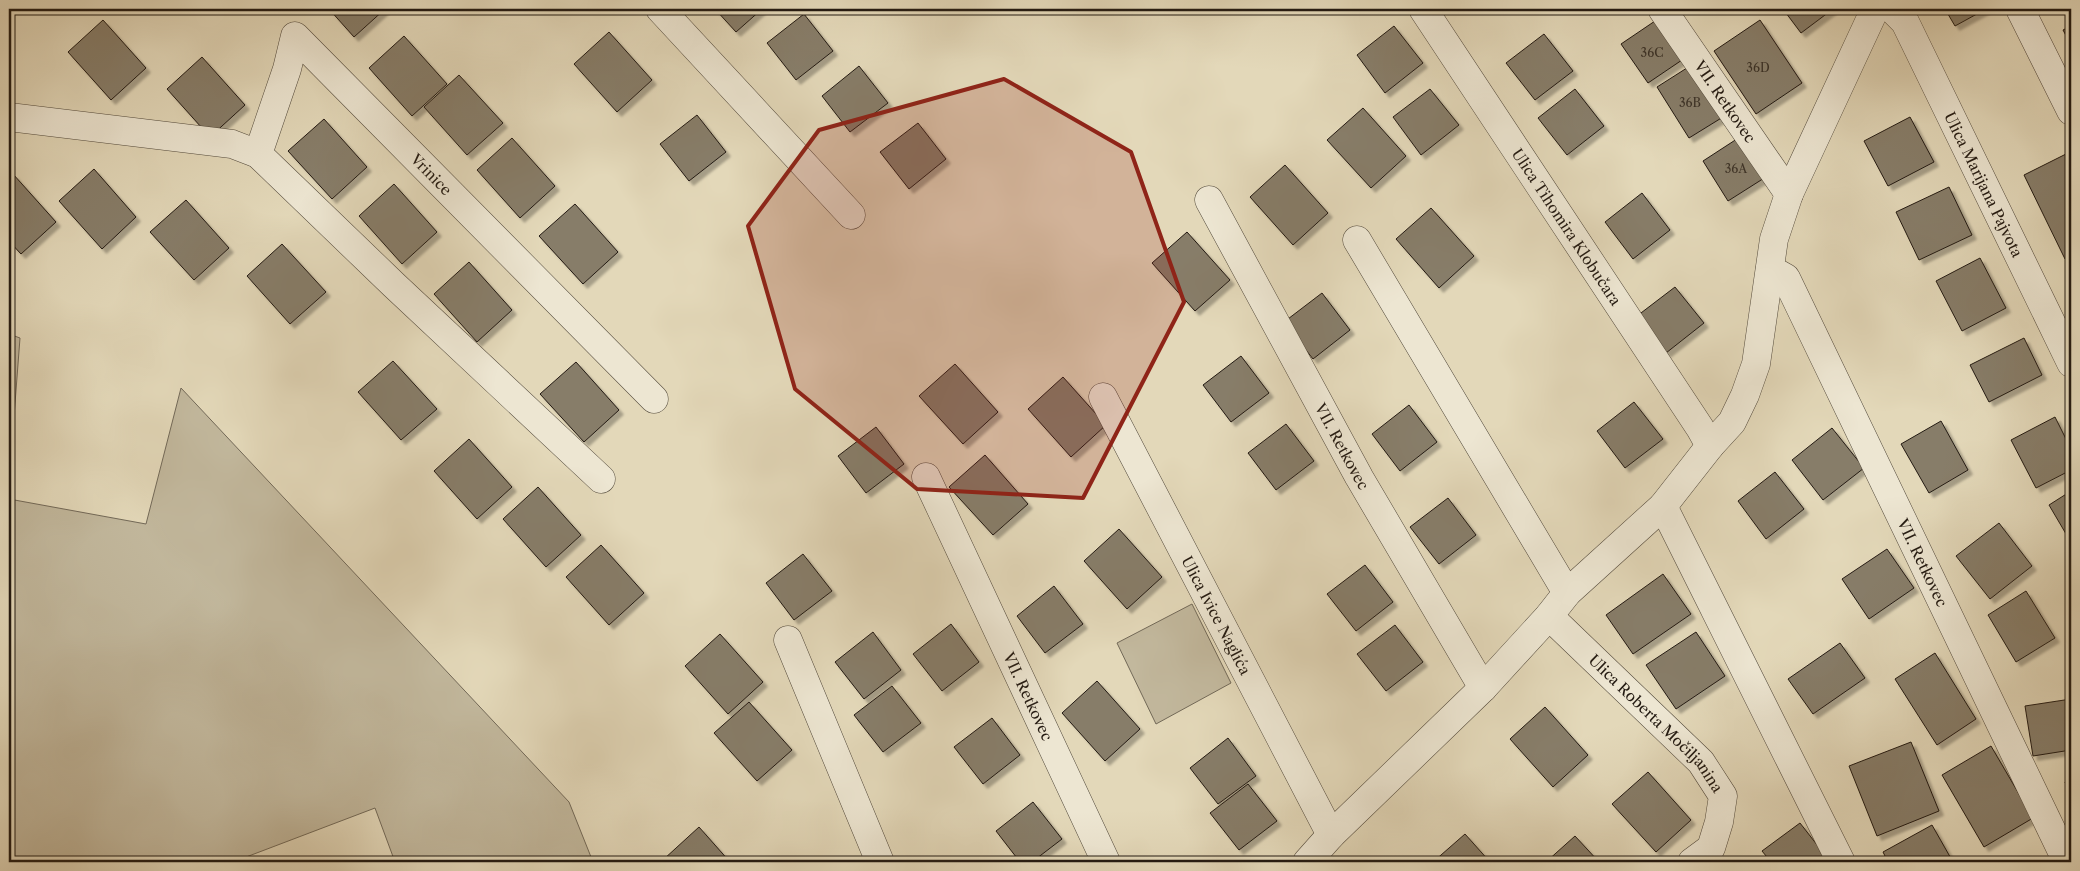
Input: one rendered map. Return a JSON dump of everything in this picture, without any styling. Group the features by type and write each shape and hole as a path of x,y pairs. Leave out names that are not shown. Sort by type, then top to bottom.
{"street":[{"path":"660,9 852,215"},
{"name":"Ulica Tihomira Klobučara","path":"1423,9 1700,428 1710,446"},
{"name":"VII. Retkovec","path":"1662,9 1789,194"},
{"path":"1307,862 1331,835 1483,688 1549,616 1566,593 1663,506 1710,446 1732,422 1745,395 1756,364 1774,239 1789,194 1875,9"},
{"name":"Ulica Marijana Pajvota","path":"1892,9 1904,22 2071,363"},
{"path":"2020,9 2071,111"},
{"name":"Vrinice","path":"258,154 287,69 294,36 654,400"},
{"path":"9,117 232,144 258,154 601,479"},
{"name":"VII. Retkovec","path":"1209,200 1359,477 1483,688"},
{"path":"1357,240 1566,593"},
{"name":"VII. Retkovec","path":"1770,269 1786,278 2067,862"},
{"name":"Ulica Ivice Naglića","path":"1103,397 1331,835"},
{"name":"VII. Retkovec","path":"926,477 1106,862"},
{"path":"1663,506 1841,862"},
{"name":"Ulica Roberta Močiljanina","path":"1549,616 1701,762 1722,796 1719,822 1703,857"},
{"path":"788,640 880,862"}],"highlighted area":[{"path":"1004,79 1131,152 1184,302 1083,498 917,489 795,389 748,226 819,130"}],"shaded area":[{"path":"9,334 20,338 9,482"},
{"path":"181,388 569,802 593,862 395,862 375,808 233,862 9,862 9,499 146,524"},
{"path":"1192,604 1231,683 1156,724 1117,643"}],"building":[{"path":"329,9 385,9 354,37"},
{"path":"715,9 762,9 736,32"},
{"path":"1783,9 1833,9 1801,33"},
{"path":"1945,9 1986,9 1955,26"},
{"path":"804,14 833,51 796,80 767,43"},
{"path":"103,20 146,68 111,100 68,52"},
{"path":"1760,20 1802,83 1756,114 1714,51"},
{"path":"1655,21 1682,60 1648,83 1621,44"},
{"path":"1394,26 1423,63 1385,93 1357,55"},
{"path":"2071,26 2071,45 2063,30"},
{"path":"609,32 652,80 617,112 574,64"},
{"path":"1544,34 1573,71 1535,100 1506,63"},
{"path":"404,36 447,84 412,116 369,68"},
{"path":"202,57 245,105 210,137 167,89"},
{"path":"859,66 888,103 850,132 822,96"},
{"path":"1690,66 1723,117 1689,138 1657,87"},
{"path":"459,75 503,123 467,155 424,107"},
{"path":"1430,89 1459,125 1421,155 1393,117"},
{"path":"1575,89 1604,126 1567,155 1538,118"},
{"path":"1363,108 1406,156 1371,188 1327,140"},
{"path":"697,115 726,152 689,181 660,144"},
{"path":"1910,117 1934,162 1888,186 1864,141"},
{"path":"324,119 367,167 332,199 288,151"},
{"path":"918,123 946,159 909,189 880,152"},
{"path":"1743,135 1769,175 1728,201 1703,161"},
{"path":"512,138 555,186 520,218 477,170"},
{"path":"2070,152 2071,256 2065,259 2024,175"},
{"path":"1285,165 1328,213 1293,245 1250,197"},
{"path":"94,169 136,217 102,249 59,201"},
{"path":"13,174 56,222 21,254 9,241 9,178"},
{"path":"394,184 437,232 402,264 359,216"},
{"path":"1949,187 1972,235 1919,260 1896,212"},
{"path":"1642,193 1670,230 1633,259 1605,222"},
{"path":"186,200 229,248 194,280 150,232"},
{"path":"575,204 618,252 583,284 539,236"},
{"path":"1431,208 1474,256 1439,288 1396,239"},
{"path":"1187,232 1230,280 1195,311 1152,263"},
{"path":"282,244 326,292 290,324 247,276"},
{"path":"1980,258 2006,308 1962,331 1936,281"},
{"path":"469,262 512,310 477,342 434,294"},
{"path":"1675,287 1704,323 1666,353 1637,316"},
{"path":"1322,293 1350,330 1313,359 1284,322"},
{"path":"2024,338 2042,375 1989,402 1970,365"},
{"path":"1241,356 1269,393 1231,422 1203,385"},
{"path":"393,361 437,409 401,440 358,392"},
{"path":"576,362 619,410 584,442 540,394"},
{"path":"955,364 998,412 963,444 919,396"},
{"path":"1063,377 1106,425 1071,457 1028,409"},
{"path":"1634,402 1663,439 1625,468 1597,431"},
{"path":"1409,405 1437,442 1400,471 1372,434"},
{"path":"2055,417 2071,449 2071,470 2036,488 2011,440"},
{"path":"1941,421 1968,470 1929,493 1901,444"},
{"path":"1286,424 1314,461 1276,490 1248,453"},
{"path":"876,427 904,464 866,493 838,456"},
{"path":"1832,428 1864,468 1823,500 1792,460"},
{"path":"469,439 512,487 477,519 434,471"},
{"path":"985,455 1028,504 993,535 949,487"},
{"path":"1775,472 1804,509 1766,539 1738,501"},
{"path":"538,487 581,535 546,567 503,519"},
{"path":"2071,491 2071,537 2069,539 2049,505"},
{"path":"1448,498 1476,535 1439,564 1410,527"},
{"path":"1999,523 2032,566 1990,599 1956,556"},
{"path":"1119,529 1162,577 1127,609 1084,561"},
{"path":"601,545 644,593 609,625 566,577"},
{"path":"1887,549 1914,588 1869,619 1842,579"},
{"path":"803,554 832,591 794,620 766,583"},
{"path":"1365,565 1393,602 1356,631 1327,594"},
{"path":"1663,574 1691,614 1633,654 1606,615"},
{"path":"1054,586 1083,624 1045,653 1017,616"},
{"path":"2026,591 2055,638 2016,662 1988,615"},
{"path":"951,624 979,662 942,691 913,654"},
{"path":"1395,625 1423,662 1386,691 1357,654"},
{"path":"873,632 901,670 864,699 835,662"},
{"path":"1696,632 1725,676 1676,709 1646,665"},
{"path":"720,634 763,682 728,714 685,666"},
{"path":"1840,643 1865,678 1813,714 1788,679"},
{"path":"1935,653 1976,719 1937,745 1895,679"},
{"path":"1097,681 1140,729 1105,761 1062,713"},
{"path":"892,686 921,723 883,752 854,715"},
{"path":"2071,699 2071,750 2033,756 2025,706"},
{"path":"749,702 792,750 757,781 714,733"},
{"path":"1545,707 1588,755 1553,787 1510,739"},
{"path":"992,718 1020,755 983,784 954,747"},
{"path":"1228,738 1256,776 1218,804 1190,768"},
{"path":"1911,742 1939,811 1877,836 1849,766"},
{"path":"1991,746 2033,818 1984,847 1942,775"},
{"path":"1648,772 1691,820 1656,852 1612,804"},
{"path":"2071,780 2071,799 2065,782"},
{"path":"1248,784 1277,821 1239,850 1210,813"},
{"path":"1033,802 1062,839 1032,862 1020,862 996,831"},
{"path":"1800,823 1828,859 1825,862 1771,862 1762,851"},
{"path":"1932,825 1953,862 1888,862 1883,852"},
{"path":"699,827 730,862 667,862 664,859"},
{"path":"1465,834 1490,862 1433,862"},
{"path":"1575,836 1599,862 1546,862"}]}
